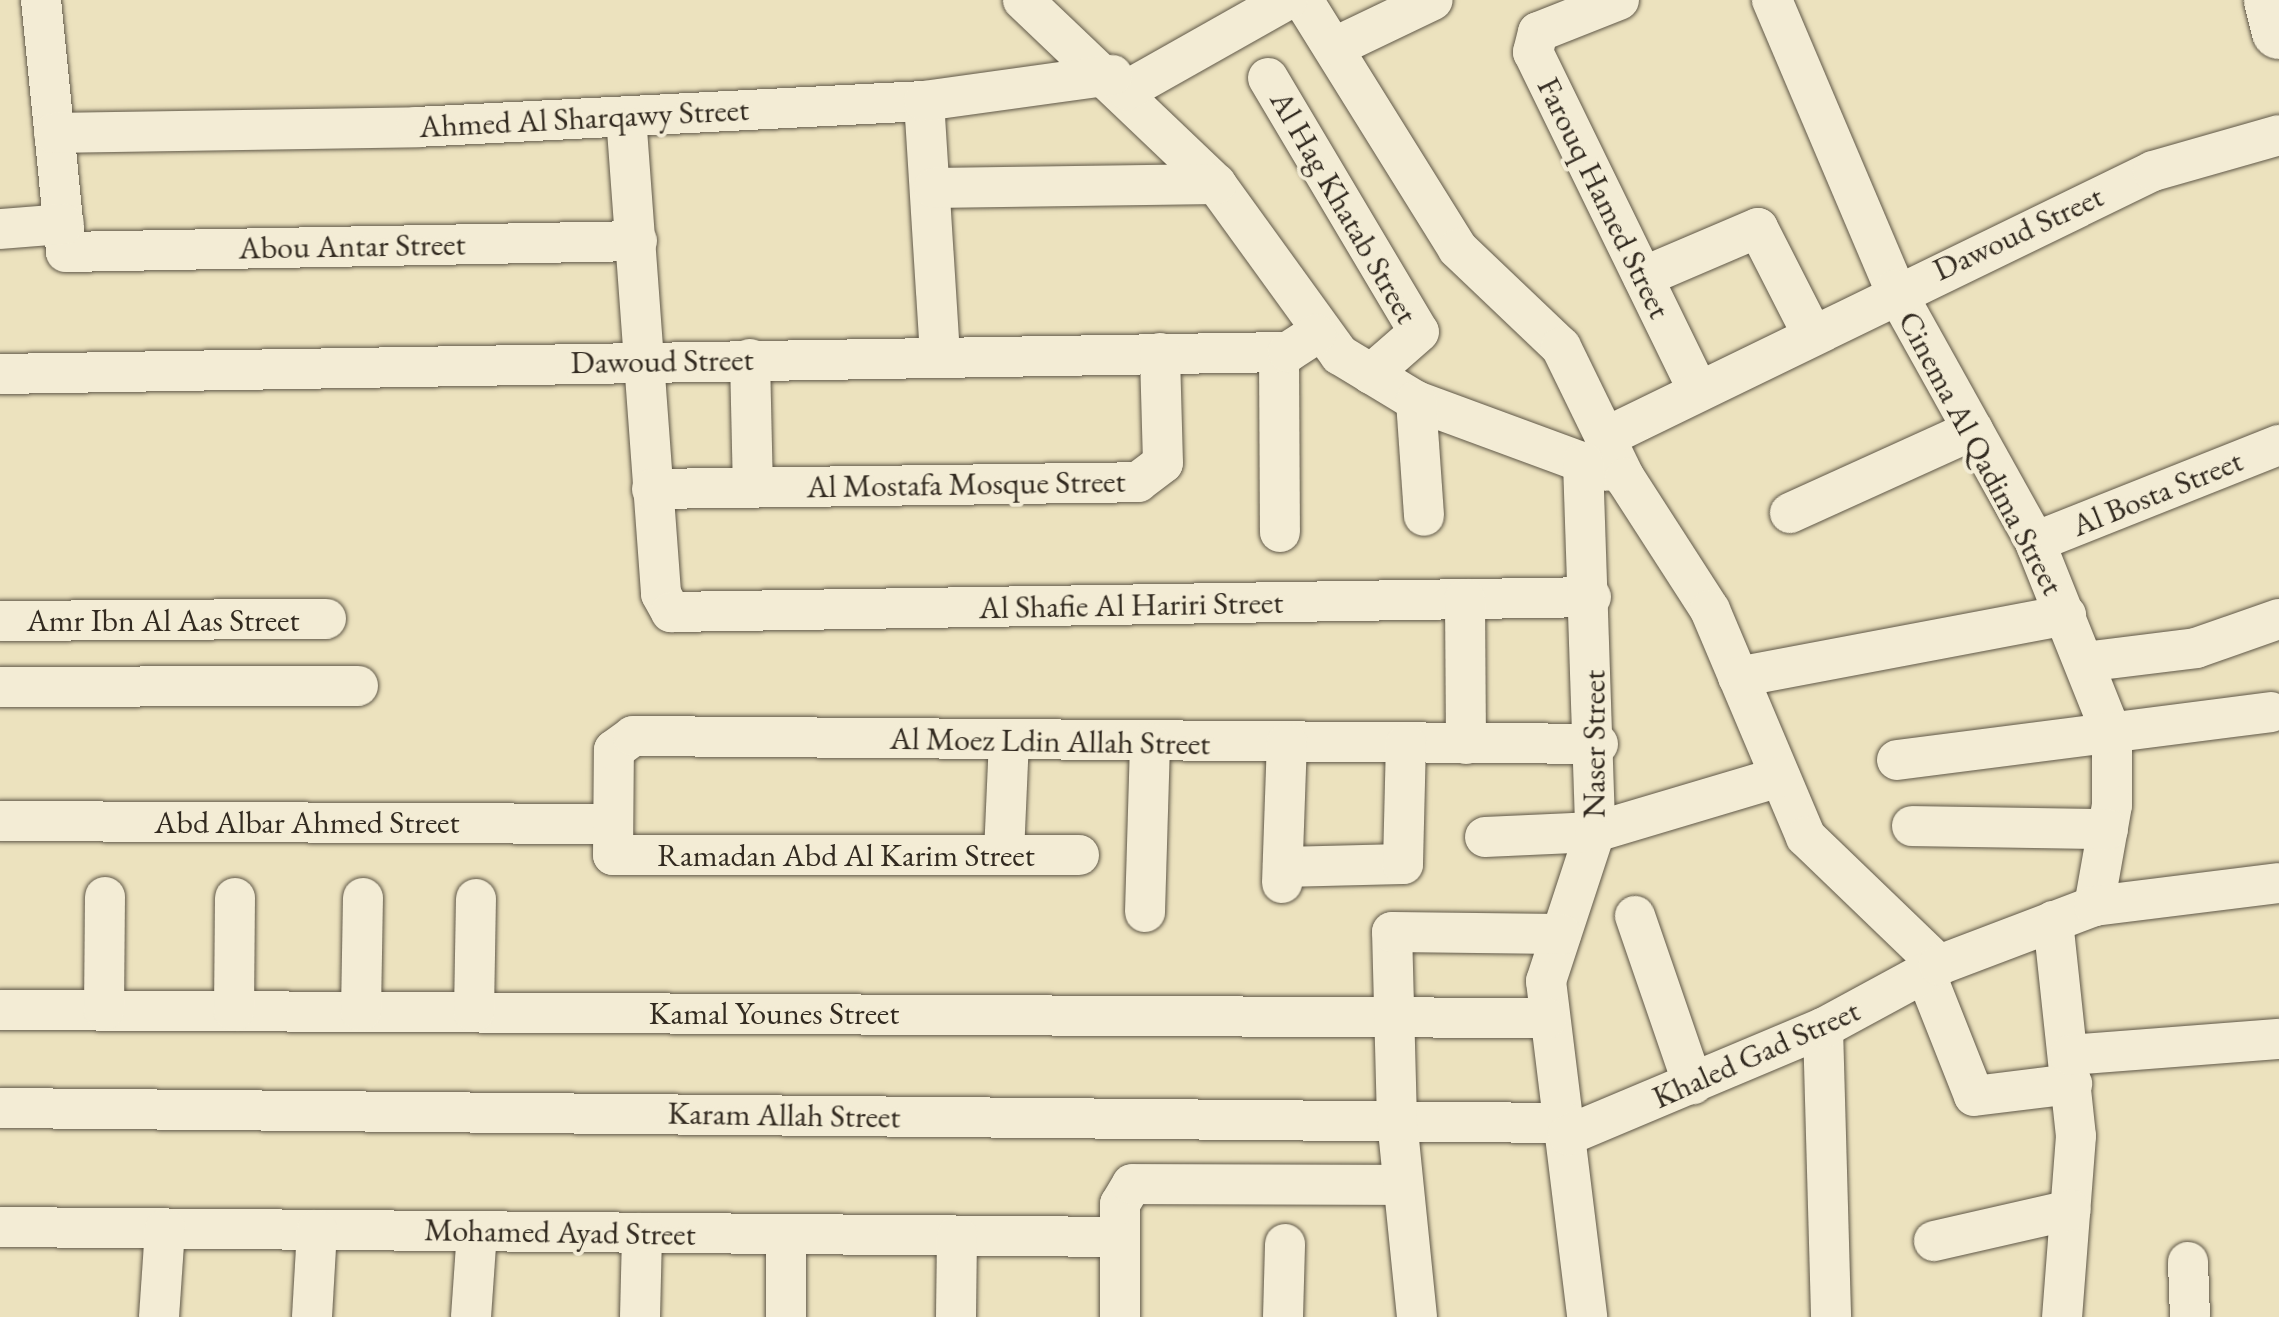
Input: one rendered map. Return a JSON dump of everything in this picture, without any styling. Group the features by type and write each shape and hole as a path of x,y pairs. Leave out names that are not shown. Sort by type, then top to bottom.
{"main road":[{"path":"2270,0 2279,32"}],"street":[{"path":"41,0 65,238"},
{"path":"1024,0 1119,83 1216,184 1316,334 1416,401 1594,449"},
{"path":"1119,83 1286,0"},
{"path":"1303,0 1337,46 1438,222 1548,327 1594,449 1625,478 1710,610 1780,777 1820,859 1932,968 1974,1096 2071,1069 2279,1039"},
{"name":"Farouq Hamed Street","path":"1619,0 1531,42 1697,388"},
{"path":"1337,46 1426,1"},
{"name":"Cinema Al Qadima Street","path":"1774,7 1895,290 2035,542 2112,734 2108,829 2094,906"},
{"name":"Al Hag Khatab Street","path":"1268,78 1419,332 1372,374"},
{"name":"Ahmed Al Sharqawy Street","path":"54,133 626,116 924,101 1119,83"},
{"path":"924,101 934,188 940,356"},
{"path":"626,116 652,489"},
{"name":"Dawoud Street","path":"1594,449 1697,388 1895,290 2152,171 2279,135"},
{"path":"934,188 1216,184"},
{"path":"1643,276 1758,228 1811,332"},
{"name":"Abou Antar Street","path":"0,229 65,238 637,241"},
{"name":"Dawoud Street","path":"0,374 1280,352 1316,334"},
{"path":"1280,352 1280,532"},
{"name":"Al Mostafa Mosque Street","path":"652,489 1138,482 1163,462 1160,353"},
{"path":"750,359 753,487"},
{"path":"1416,401 1424,516"},
{"path":"1790,513 1973,430"},
{"name":"Al Bosta Street","path":"2035,542 2279,445"},
{"name":"Naser Street","path":"1586,1317 1568,1129 1547,1018 1546,981 1595,832 1598,744 1591,597 1594,449"},
{"name":"Al Shafie Al Hariri Street","path":"652,489 670,612 1591,597"},
{"path":"1465,599 1466,744"},
{"path":"1738,677 2066,615"},
{"name":"Amr Ibn Al Aas Street","path":"0,621 326,619"},
{"path":"2084,662 2196,648 2279,620"},
{"path":"0,686 358,686"},
{"path":"1897,760 2271,712"},
{"name":"Al Moez Ldin Allah Street","path":"613,840 614,750 628,736 1598,744"},
{"path":"1004,854 1009,741"},
{"path":"1145,912 1150,743"},
{"path":"1287,744 1282,875 1403,864 1406,744"},
{"path":"1485,837 1595,832 1780,777"},
{"name":"Abd Albar Ahmed Street","path":"0,821 613,840"},
{"path":"1912,826 2108,829"},
{"name":"Ramadan Abd Al Karim Street","path":"613,840 1079,854"},
{"name":"Khaled Gad Street","path":"1568,1129 1693,1084 1823,1028 1932,968 2094,906 2279,883"},
{"path":"104,1010 105,896"},
{"path":"234,1011 235,898"},
{"path":"361,1012 363,898"},
{"path":"474,1012 476,899"},
{"path":"1635,916 1693,1084"},
{"path":"2053,921 2071,1069 2070,1210 2062,1317"},
{"path":"1417,1317 1397,1121 1397,928 1561,934"},
{"name":"Kamal Younes Street","path":"0,1010 1547,1018"},
{"path":"1823,1028 1831,1317"},
{"name":"Karam Allah Street","path":"0,1108 1397,1121 1568,1129"},
{"path":"1120,1317 1121,1198 1132,1184 1402,1185"},
{"path":"1934,1240 2070,1210"},
{"path":"158,1317 166,1229"},
{"name":"Mohamed Ayad Street","path":"0,1230 1119,1238"},
{"path":"312,1317 317,1230"},
{"path":"472,1317 477,1232"},
{"path":"640,1317 642,1233"},
{"path":"786,1234 786,1317"},
{"path":"956,1317 957,1236"},
{"path":"1283,1317 1285,1244"},
{"path":"2188,1262 2190,1317"}]}
